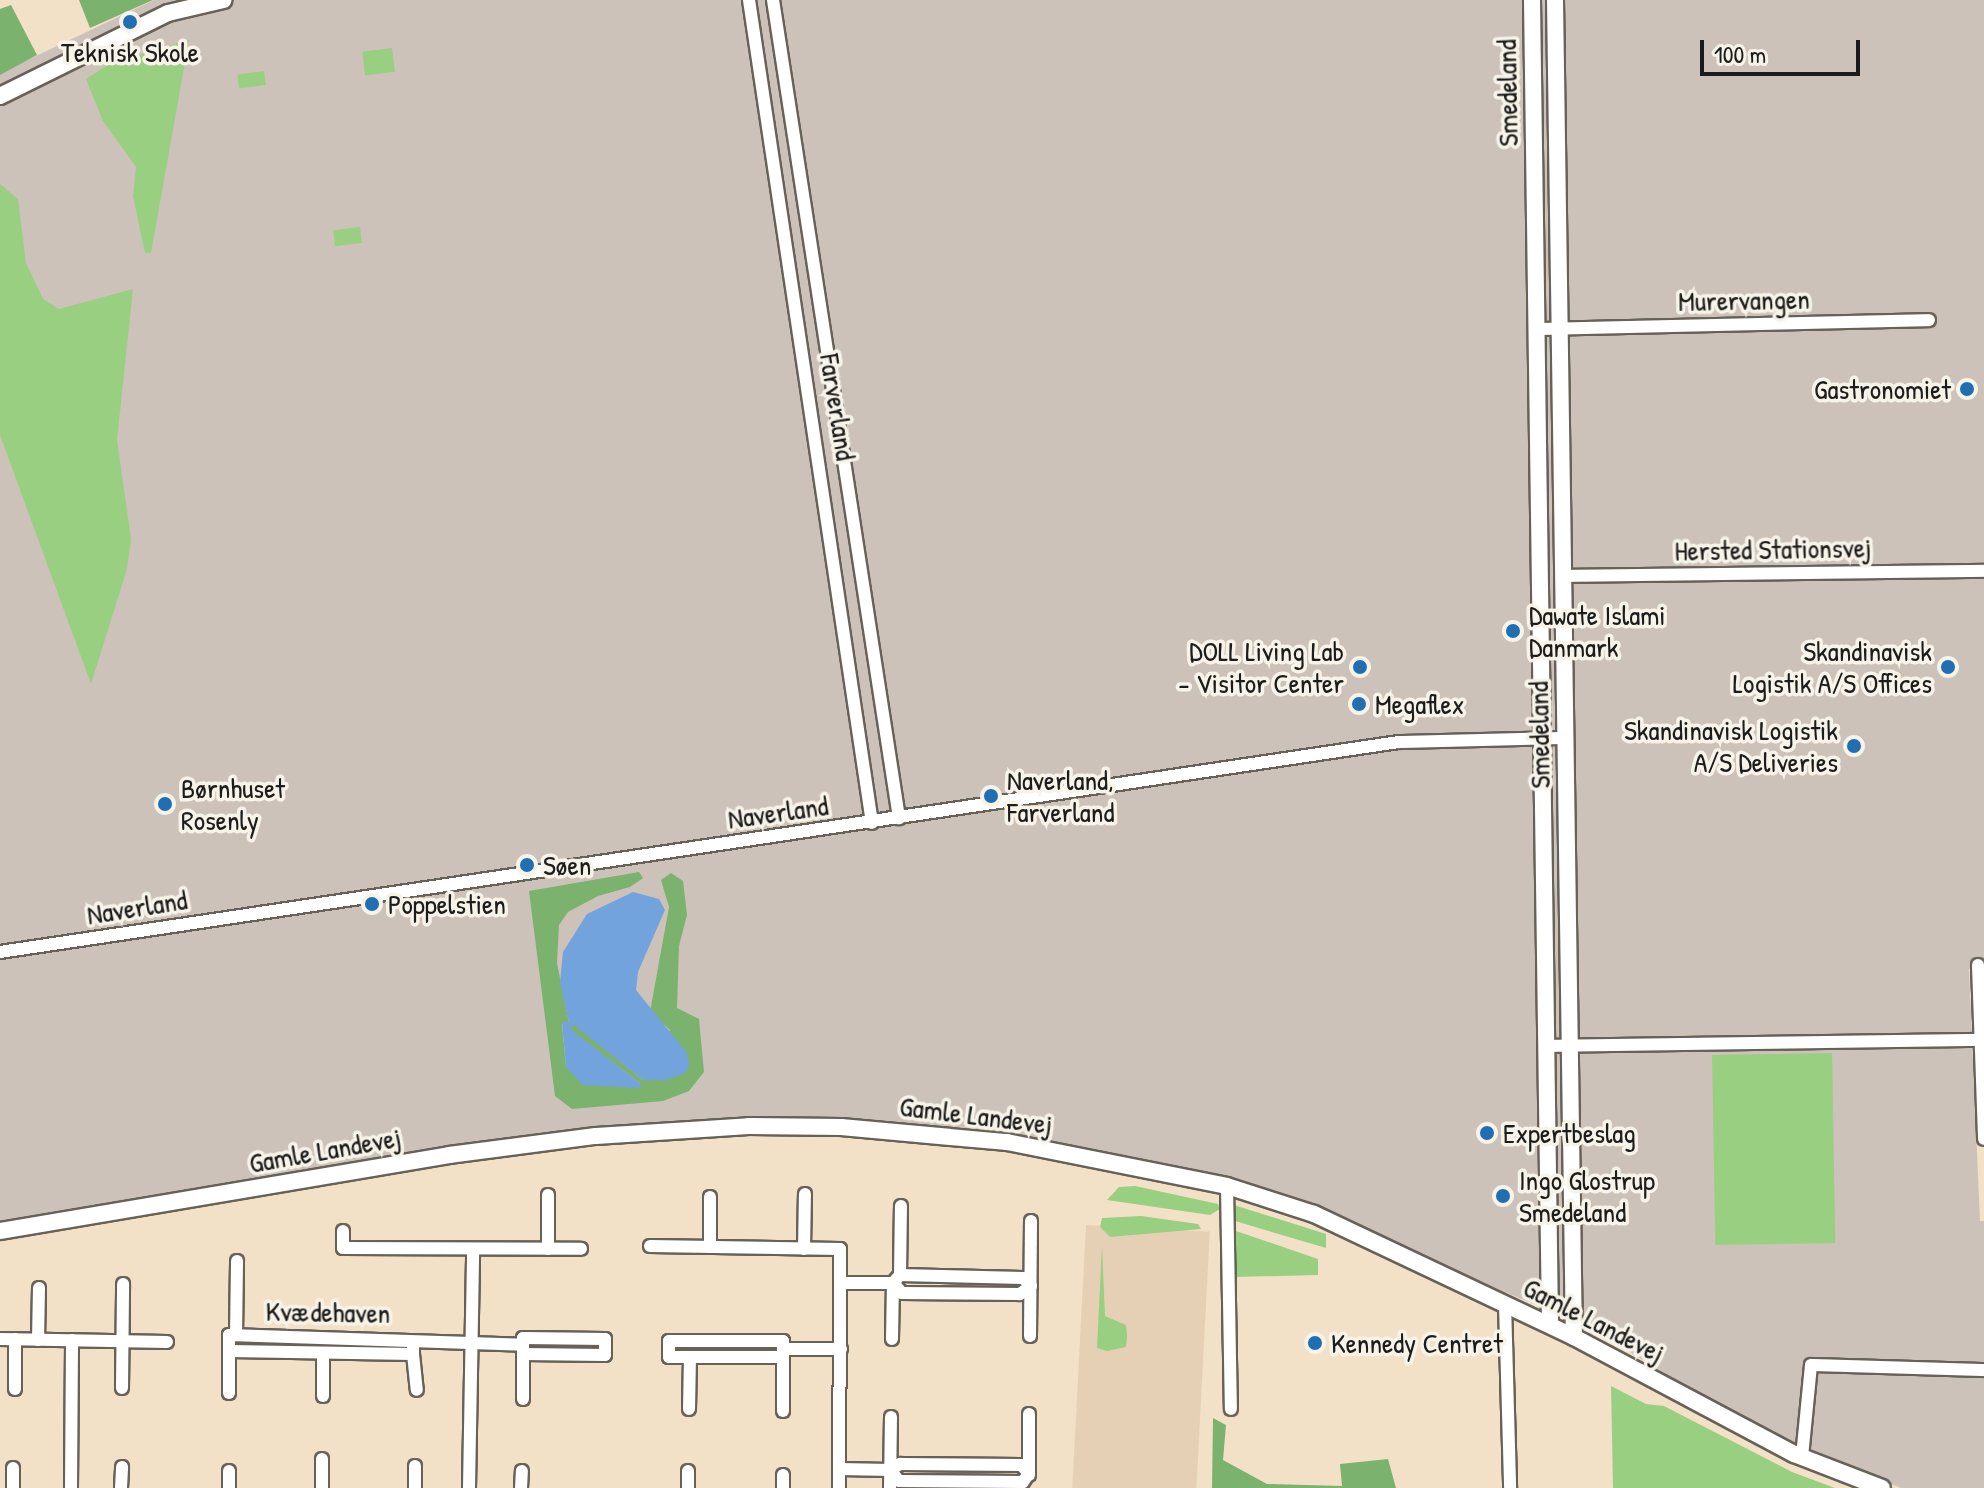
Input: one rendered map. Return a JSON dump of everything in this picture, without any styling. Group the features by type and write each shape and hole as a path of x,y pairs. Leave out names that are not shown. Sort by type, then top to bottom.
{"street":[{"path":"0,96 168,13 224,0"},
{"name":"Farverland","path":"749,0 835,547 872,823"},
{"name":"Farverland","path":"773,0 812,272 899,818"},
{"name":"Smedeland","path":"1532,0 1550,1325"},
{"name":"Smedeland","path":"1555,0 1574,1337"},
{"path":"765,102 787,99"},
{"path":"793,275 812,272"},
{"path":"799,312 818,309"},
{"name":"Murervangen","path":"1560,329 1929,320"},
{"path":"1536,329 1560,329"},
{"path":"813,405 833,403"},
{"path":"1539,539 1563,538"},
{"path":"835,547 855,544"},
{"name":"Hersted Stationsvej","path":"1563,576 1984,571"},
{"name":"Naverland","path":"0,952 1398,742 1565,738"},
{"path":"1978,965 1984,1139"},
{"path":"1547,1046 1980,1040"},
{"name":"Gamle Landevej","path":"0,1231 534,1142 749,1126 841,1127 1007,1142 1227,1186 1314,1214 1550,1325 1802,1457 1882,1488"},
{"path":"1227,1186 1231,1409"},
{"path":"804,1249 805,1194"},
{"path":"548,1195 548,1249"},
{"path":"710,1197 710,1247"},
{"path":"892,1339 901,1206"},
{"path":"1030,1336 1031,1221"},
{"path":"343,1231 343,1248 581,1249"},
{"path":"650,1246 840,1249 839,1488"},
{"path":"469,1488 473,1249"},
{"name":"Kvædehaven","path":"236,1335 237,1261"},
{"path":"841,1283 896,1279"},
{"path":"896,1279 902,1293 1020,1294 1031,1286"},
{"path":"122,1388 123,1284"},
{"path":"38,1340 39,1288"},
{"path":"1505,1304 1510,1488"},
{"name":"Kvædehaven","path":"229,1393 229,1335 413,1337 417,1390"},
{"name":"Kvædehaven","path":"229,1351 323,1353 472,1344 523,1350 605,1355 605,1339 523,1338 523,1350"},
{"path":"0,1339 167,1342"},
{"path":"15,1339 15,1389"},
{"path":"71,1488 72,1340"},
{"path":"783,1411 783,1353 783,1341 669,1341 669,1357 783,1353 841,1349"},
{"path":"523,1350 523,1399"},
{"name":"Kvædehaven","path":"323,1353 323,1396"},
{"path":"689,1409 690,1357"},
{"path":"1802,1457 1811,1365 1984,1370"},
{"path":"1029,1414 1029,1488"},
{"path":"890,1488 891,1417"},
{"path":"322,1459 322,1488"},
{"path":"415,1466 415,1488"},
{"path":"121,1488 122,1467"},
{"path":"13,1468 13,1488"},
{"path":"840,1469 890,1470 899,1481 1023,1482 1029,1473"},
{"path":"229,1471 229,1488"},
{"path":"521,1488 522,1471"},
{"path":"688,1471 688,1488"}],"shaded area":[{"path":"154,0 1984,0 1984,968 1969,969 1980,1221 1984,1221 1984,1488 1901,1488 1753,1428 1588,1326 1418,1257 1153,1161 967,1131 689,1128 0,1228 0,73"},
{"path":"1086,1225 1210,1231 1196,1488 1072,1488"}],"green space":[{"path":"79,0 153,0 90,28"},
{"path":"11,5 37,55 0,75 0,9"},
{"path":"189,40 151,253 145,253 133,196 136,167 103,121 86,79 109,64"},
{"path":"392,48 395,72 365,75 362,52"},
{"path":"264,71 266,85 239,89 237,75"},
{"path":"0,184 18,199 26,263 43,299 59,309 133,289 117,440 131,539 127,569 91,684 0,435"},
{"path":"360,227 362,243 335,246 333,230"},
{"path":"639,872 643,878 630,887 598,896 568,912 559,925 557,963 569,1023 562,1024 566,1067 641,1084 569,1029 574,1024 643,1080 670,1030 650,1012 669,907 661,880 671,873 683,881 687,915 679,946 677,1008 699,1019 704,1072 689,1091 663,1101 572,1109 555,1096 529,891"},
{"path":"1832,1053 1835,1243 1715,1245 1712,1055"},
{"path":"1135,1186 1218,1204 1220,1209 1210,1215 1107,1200 1119,1187"},
{"path":"1234,1205 1326,1234 1326,1248 1235,1221"},
{"path":"1141,1216 1198,1224 1201,1229 1110,1237 1100,1227 1102,1218"},
{"path":"1236,1231 1318,1259 1318,1275 1235,1277"},
{"path":"1102,1245 1105,1316 1126,1325 1127,1336 1126,1347 1107,1351 1097,1348"},
{"path":"1611,1386 1646,1404 1664,1406 1792,1472 1835,1488 1613,1488"},
{"path":"1213,1418 1226,1425 1223,1460 1267,1484 1342,1486 1340,1464 1388,1459 1396,1488 1212,1488"}],"water":[{"path":"633,892 659,899 665,910 638,972 636,990 687,1053 689,1066 685,1073 666,1080 643,1080 574,1025 570,1029 641,1084 640,1088 583,1085 566,1067 562,1022 569,1023 560,982 563,952 587,914"}],"place":[{"name":"Teknisk Skole","path":"130,22"},
{"name":"Gastronomiet","path":"1967,389"},
{"name":"Dawate Islami Danmark","path":"1513,631"},
{"name":"DOLL Living Lab - Visitor Center","path":"1360,667"},
{"name":"Skandinavisk Logistik A/S Offices","path":"1948,667"},
{"name":"Megaflex","path":"1359,704"},
{"name":"Skandinavisk Logistik A/S Deliveries","path":"1854,746"},
{"name":"Naverland, Farverland","path":"991,796"},
{"name":"Børnhuset Rosenly","path":"165,804"},
{"name":"Søen","path":"527,865"},
{"name":"Poppelstien","path":"372,904"},
{"name":"Expertbeslag","path":"1487,1133"},
{"name":"Ingo Glostrup Smedeland","path":"1503,1196"},
{"name":"Kennedy Centret","path":"1315,1343"}]}
